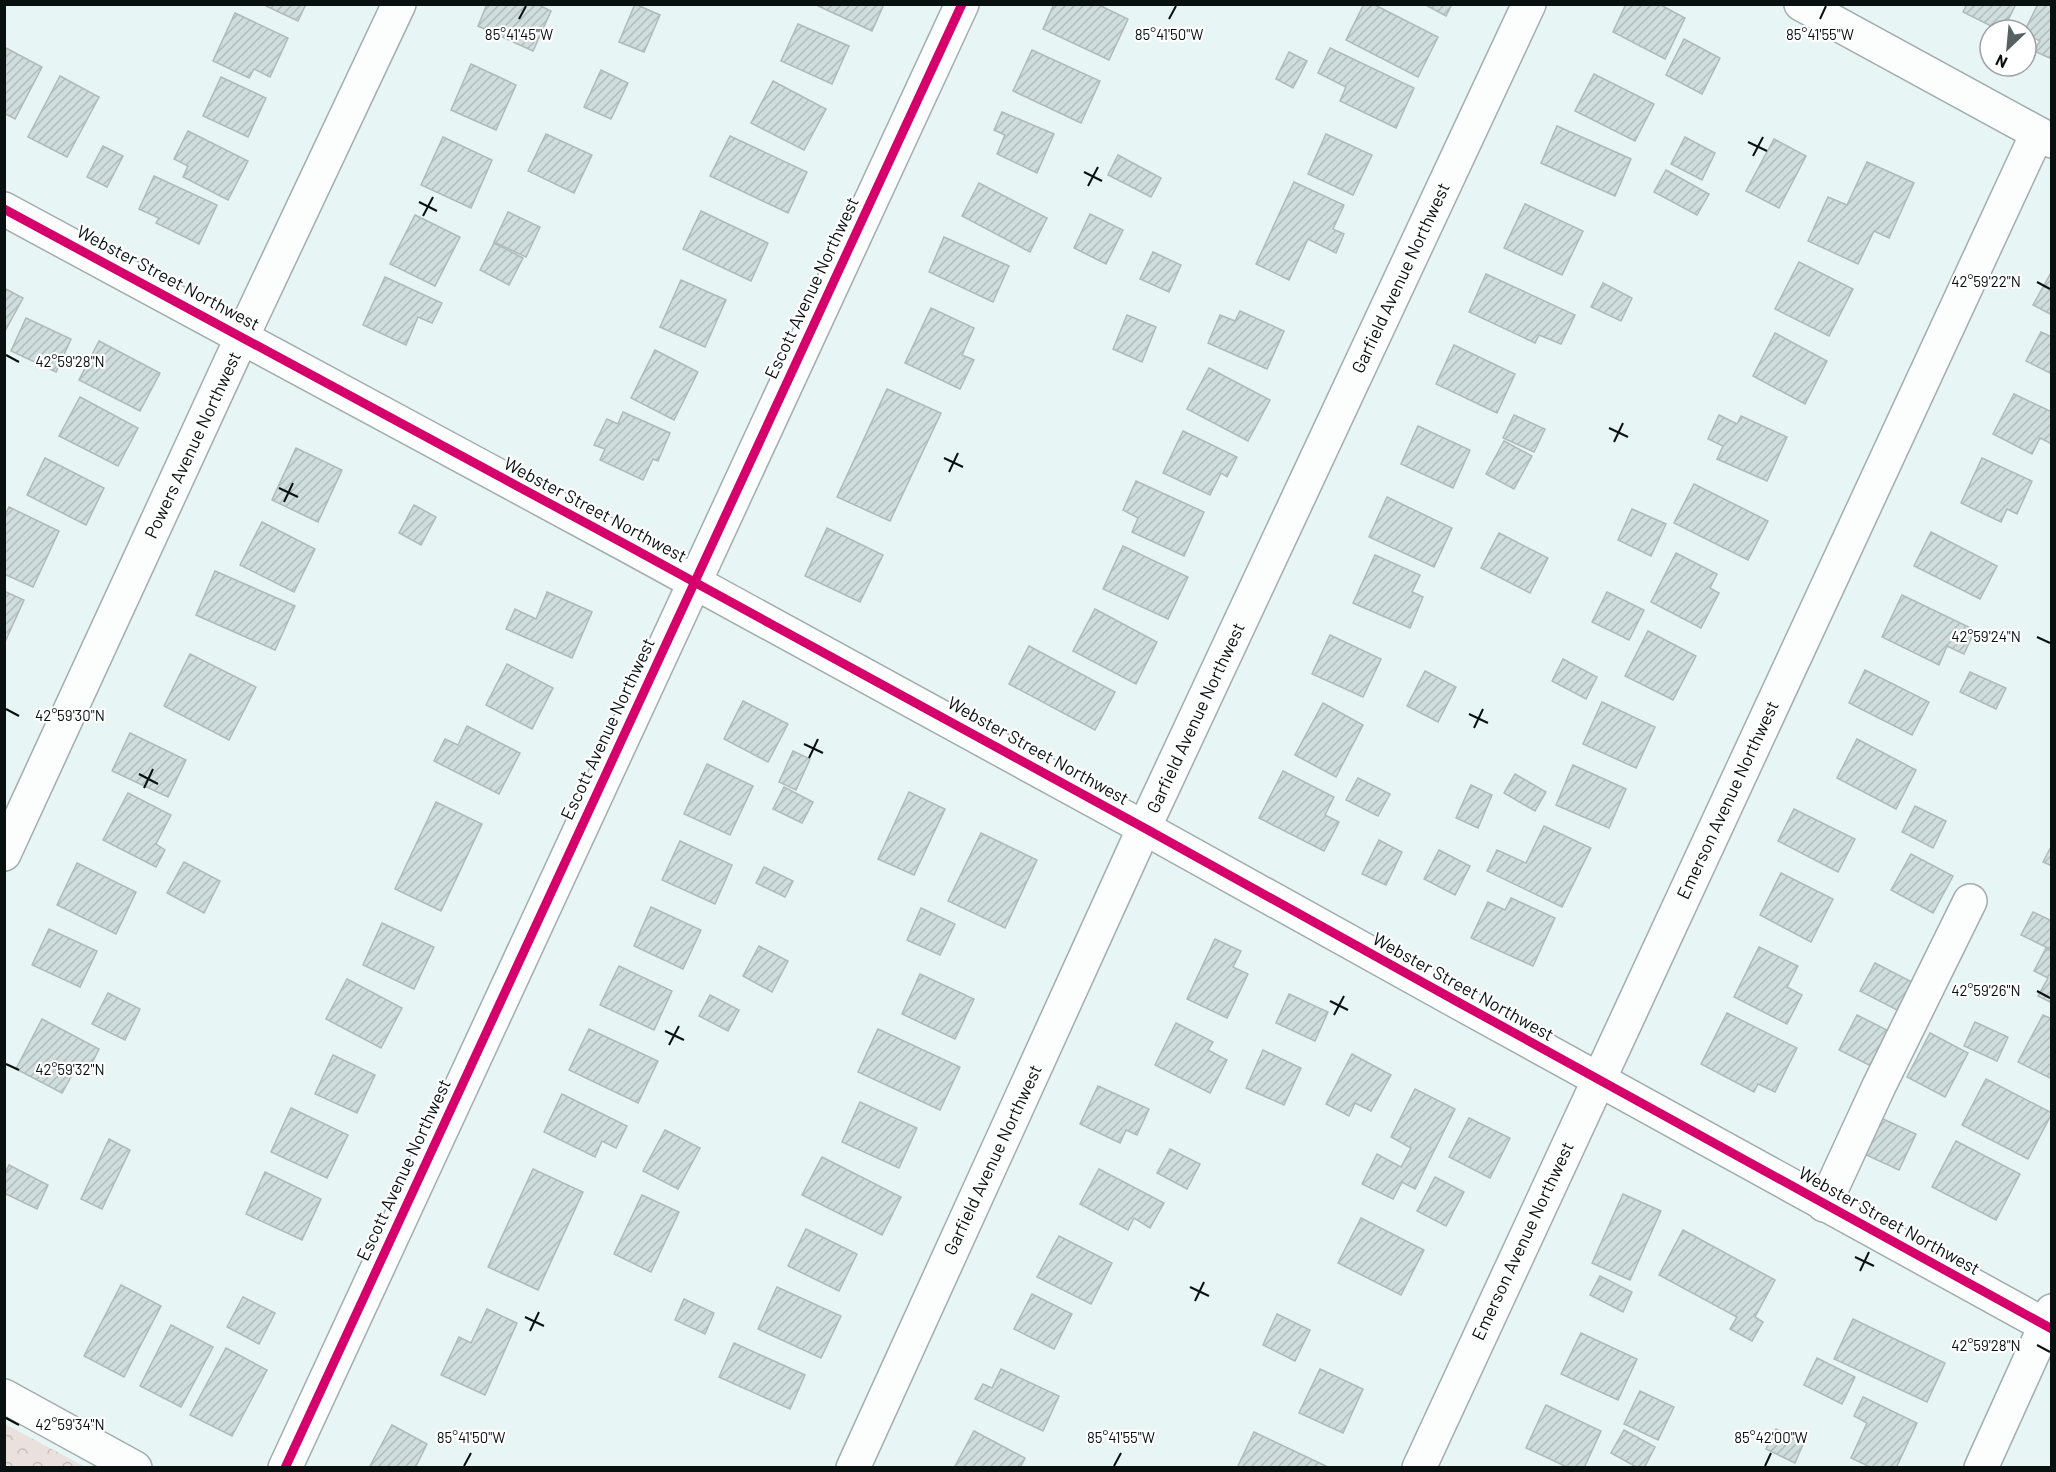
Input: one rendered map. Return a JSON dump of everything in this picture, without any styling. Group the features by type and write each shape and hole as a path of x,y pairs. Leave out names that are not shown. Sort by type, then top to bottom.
{"street":[{"name":"Powers Avenue Northwest","path":"4,854 242,337 399,4"},
{"name":"Escott Avenue Northwest","path":"285,1467 962,4"},
{"name":"Garfield Avenue Northwest","path":"853,1467 1144,828 1529,4"},
{"path":"1801,4 2044,138"},
{"name":"Emerson Avenue Northwest","path":"1419,1467 1597,1081 2044,138"},
{"name":"Webster Street Northwest","path":"4,209 1144,828 1824,1205 2049,1322"},
{"path":"1824,1205 1879,1086 1970,901"},
{"path":"1981,1467 2049,1322"},
{"path":"4,1396 135,1467"}],"green space":[{"path":"5,1424 85,1467 5,1467"}],"building":[{"path":"262,4 306,4 298,21"},
{"path":"487,4 537,4 551,11 533,51 478,26"},
{"path":"635,4 660,15 644,52 619,42"},
{"path":"814,4 884,4 872,31"},
{"path":"1054,4 1097,4 1128,19 1109,60 1043,29"},
{"path":"1364,4 1373,4 1438,37 1418,77 1346,40"},
{"path":"1424,4 1452,4 1446,16"},
{"path":"1626,4 1659,4 1685,18 1665,59 1613,32"},
{"path":"1967,4 2016,4 2009,18 1978,20 1963,12"},
{"path":"2038,4 2052,4 2052,59 2038,53 2040,41 2038,40 2038,18 2031,18"},
{"path":"235,13 288,38 270,77 254,69 249,78 213,61"},
{"path":"798,24 849,46 832,84 781,61"},
{"path":"1684,39 1720,58 1702,94 1666,75"},
{"path":"6,48 42,67 15,119 4,113"},
{"path":"1330,48 1414,88 1396,128 1340,101 1346,87 1318,73"},
{"path":"1032,50 1100,81 1081,123 1013,91"},
{"path":"1289,52 1307,61 1293,88 1276,79"},
{"path":"471,64 516,85 496,130 451,110"},
{"path":"601,70 628,83 611,119 584,107"},
{"path":"1594,74 1654,104 1635,141 1575,111"},
{"path":"60,76 99,97 67,157 28,137"},
{"path":"221,77 266,98 248,137 203,116"},
{"path":"773,81 826,109 804,150 751,123"},
{"path":"1002,112 1054,134 1037,173 997,154 1005,135 994,130"},
{"path":"1557,126 1631,159 1615,196 1541,163"},
{"path":"188,131 248,161 228,200 183,177 188,166 174,159"},
{"path":"546,134 592,155 574,193 528,171"},
{"path":"1326,134 1372,155 1353,195 1308,174"},
{"path":"730,136 807,172 788,213 710,176"},
{"path":"443,137 492,160 471,208 421,185"},
{"path":"1685,137 1715,153 1702,180 1671,164"},
{"path":"1774,139 1806,156 1779,208 1746,191"},
{"path":"103,146 123,156 107,187 87,177"},
{"path":"1118,155 1161,178 1151,197 1108,175"},
{"path":"1867,162 1914,183 1889,238 1874,231 1858,264 1808,241 1828,197 1847,205"},
{"path":"1666,170 1709,194 1697,215 1654,192"},
{"path":"154,176 217,205 199,244 156,223 159,218 139,209"},
{"path":"1294,182 1344,205 1333,229 1344,234 1336,253 1308,239 1289,280 1256,264"},
{"path":"979,183 1047,218 1030,252 962,216"},
{"path":"1525,204 1583,231 1562,275 1504,248"},
{"path":"701,211 768,243 751,281 683,249"},
{"path":"508,212 540,227 526,257 494,242"},
{"path":"1090,214 1123,230 1106,264 1074,248"},
{"path":"415,215 460,237 435,286 390,264"},
{"path":"944,237 1009,266 993,302 929,272"},
{"path":"494,243 523,258 509,285 480,270"},
{"path":"1153,252 1181,265 1169,292 1140,279"},
{"path":"1799,262 1853,289 1829,336 1775,309"},
{"path":"2052,271 2052,315 2033,305"},
{"path":"1486,274 1575,315 1561,344 1539,335 1535,343 1469,312"},
{"path":"385,277 442,303 432,323 418,317 406,345 363,325"},
{"path":"681,280 726,300 705,347 660,327"},
{"path":"1603,283 1632,298 1621,321 1591,307"},
{"path":"4,288 23,298 4,333"},
{"path":"931,308 974,328 962,355 974,360 960,389 905,363"},
{"path":"1240,311 1284,331 1267,369 1208,343 1220,315 1235,321"},
{"path":"1127,315 1156,327 1142,362 1113,349"},
{"path":"26,318 71,339 56,372 11,351"},
{"path":"2041,332 2052,337 2052,374 2026,361"},
{"path":"1775,333 1827,361 1805,404 1753,376"},
{"path":"99,341 160,373 140,411 79,380"},
{"path":"1454,345 1515,374 1497,413 1436,384"},
{"path":"655,350 698,372 674,420 631,398"},
{"path":"1209,368 1270,400 1248,441 1187,409"},
{"path":"887,389 941,413 890,521 837,497"},
{"path":"2014,394 2052,412 2052,444 2040,438 2032,454 1993,434"},
{"path":"80,397 138,428 118,466 59,436"},
{"path":"623,412 670,433 658,461 653,459 643,480 600,460 605,449 594,445 607,419 618,424"},
{"path":"1514,415 1545,429 1534,452 1503,438"},
{"path":"1719,415 1737,424 1741,416 1787,437 1767,481 1717,459 1723,446 1708,439"},
{"path":"1418,426 1470,450 1453,488 1401,464"},
{"path":"1183,431 1237,457 1227,477 1221,473 1210,495 1163,473"},
{"path":"1504,441 1532,456 1514,489 1486,474"},
{"path":"296,448 342,470 318,522 272,500"},
{"path":"45,458 104,488 86,525 27,495"},
{"path":"1982,458 2032,481 2017,514 2007,509 2001,522 1961,503"},
{"path":"1136,481 1204,512 1184,556 1132,532 1138,518 1123,510"},
{"path":"1694,484 1768,521 1748,560 1674,523"},
{"path":"1387,497 1452,528 1434,567 1369,537"},
{"path":"414,505 436,517 421,545 399,533"},
{"path":"9,507 59,531 33,587 4,574 4,517"},
{"path":"1632,509 1666,524 1651,556 1618,540"},
{"path":"262,522 315,549 294,592 240,565"},
{"path":"827,528 883,555 860,602 805,576"},
{"path":"1931,532 1997,566 1980,599 1914,566"},
{"path":"1499,533 1548,558 1530,593 1481,568"},
{"path":"1123,546 1188,577 1168,619 1103,589"},
{"path":"1676,553 1717,574 1710,588 1719,593 1701,628 1651,602"},
{"path":"1375,555 1420,575 1412,592 1423,597 1410,628 1353,603"},
{"path":"215,571 295,606 275,650 196,615"},
{"path":"4,591 24,600 4,644"},
{"path":"547,592 592,612 572,658 506,629 515,609 536,619"},
{"path":"1607,592 1644,610 1629,640 1592,622"},
{"path":"1902,595 1975,630 1964,654 1947,646 1939,665 1882,637"},
{"path":"1095,609 1157,642 1136,684 1073,651"},
{"path":"1648,631 1696,656 1673,700 1625,676"},
{"path":"1330,635 1381,659 1363,697 1312,674"},
{"path":"1029,646 1115,692 1095,730 1009,684"},
{"path":"190,654 256,687 229,740 164,706"},
{"path":"1563,659 1597,677 1586,699 1552,681"},
{"path":"507,664 553,688 532,729 486,705"},
{"path":"1865,670 1929,702 1912,735 1849,703"},
{"path":"1425,671 1456,687 1438,722 1407,706"},
{"path":"1970,672 2006,688 1996,709 1960,692"},
{"path":"743,701 788,724 768,762 724,739"},
{"path":"1602,702 1655,727 1636,768 1583,744"},
{"path":"1323,703 1363,725 1336,777 1295,755"},
{"path":"467,726 520,753 499,794 434,761 445,739 458,745"},
{"path":"130,733 186,760 168,797 112,771"},
{"path":"1857,739 1916,770 1896,809 1837,778"},
{"path":"793,751 810,759 796,790 779,782"},
{"path":"707,764 753,786 730,835 684,814"},
{"path":"1573,765 1626,789 1609,828 1556,805"},
{"path":"1283,771 1334,797 1325,815 1339,822 1324,851 1259,818"},
{"path":"1515,774 1546,792 1535,811 1504,793"},
{"path":"1358,778 1390,794 1378,816 1346,800"},
{"path":"1471,785 1492,795 1478,828 1456,818"},
{"path":"784,787 813,802 802,823 773,809"},
{"path":"909,792 945,809 914,875 878,859"},
{"path":"128,793 171,815 156,844 165,850 156,867 103,840"},
{"path":"436,802 482,824 441,911 395,889"},
{"path":"1915,806 1946,821 1933,848 1902,832"},
{"path":"1794,809 1855,839 1838,872 1778,841"},
{"path":"1544,826 1591,848 1562,907 1487,871 1497,850 1526,863"},
{"path":"981,833 1037,860 1005,928 948,901"},
{"path":"1379,840 1402,852 1386,885 1362,874"},
{"path":"680,841 732,865 715,904 662,880"},
{"path":"2052,845 2052,866 2043,862"},
{"path":"1439,850 1470,866 1455,895 1424,879"},
{"path":"1911,854 1953,876 1933,913 1891,890"},
{"path":"184,862 220,881 204,913 167,893"},
{"path":"77,863 136,892 116,934 57,905"},
{"path":"764,867 793,881 785,897 756,883"},
{"path":"1781,873 1833,899 1811,942 1760,915"},
{"path":"1511,898 1555,918 1533,966 1471,938 1488,902 1505,910"},
{"path":"651,907 701,930 683,969 634,946"},
{"path":"921,908 955,924 940,955 907,940"},
{"path":"2033,912 2052,921 2052,950 2021,935"},
{"path":"382,923 434,947 414,989 363,965"},
{"path":"49,929 97,951 80,987 32,965"},
{"path":"1215,939 1241,951 1233,967 1248,974 1227,1018 1187,999"},
{"path":"759,946 788,961 772,992 743,976"},
{"path":"1759,947 1798,966 1787,987 1802,995 1787,1024 1734,997"},
{"path":"2046,948 2052,952 2052,1003 2038,996 2048,978 2034,971"},
{"path":"1875,963 1912,982 1897,1010 1860,991"},
{"path":"619,966 672,991 654,1030 600,1005"},
{"path":"920,974 974,999 955,1039 902,1014"},
{"path":"347,979 402,1008 381,1048 326,1019"},
{"path":"108,993 140,1009 125,1040 92,1024"},
{"path":"1289,994 1328,1012 1315,1041 1276,1023"},
{"path":"710,995 739,1010 728,1031 699,1016"},
{"path":"1727,1013 1797,1048 1775,1092 1758,1084 1754,1092 1701,1064"},
{"path":"1857,1015 1889,1031 1871,1066 1839,1050"},
{"path":"2043,1015 2052,1019 2052,1079 2018,1062"},
{"path":"42,1019 99,1049 86,1075 75,1070 62,1093 16,1069"},
{"path":"1975,1022 2008,1037 1997,1061 1964,1046"},
{"path":"1176,1023 1213,1042 1208,1050 1227,1060 1210,1093 1155,1065"},
{"path":"589,1029 658,1061 638,1103 569,1070"},
{"path":"878,1029 960,1067 940,1110 858,1072"},
{"path":"1930,1033 1968,1053 1945,1097 1907,1077"},
{"path":"1263,1050 1301,1068 1284,1105 1246,1088"},
{"path":"1352,1054 1391,1075 1371,1111 1355,1103 1349,1116 1326,1104"},
{"path":"333,1055 375,1075 357,1113 315,1094"},
{"path":"1986,1079 2052,1113 2028,1159 1962,1125"},
{"path":"1098,1086 1149,1109 1137,1135 1126,1130 1120,1143 1080,1124"},
{"path":"1415,1089 1455,1109 1415,1189 1402,1182 1393,1199 1362,1184 1377,1154 1401,1167 1411,1148 1391,1137"},
{"path":"562,1094 627,1126 616,1148 602,1141 595,1157 544,1132"},
{"path":"860,1102 917,1128 899,1168 842,1142"},
{"path":"291,1108 348,1135 327,1178 271,1152"},
{"path":"1469,1118 1510,1138 1490,1178 1449,1157"},
{"path":"1881,1118 1916,1134 1899,1170 1864,1154"},
{"path":"665,1130 700,1148 678,1189 643,1171"},
{"path":"109,1139 130,1150 102,1209 81,1199"},
{"path":"1956,1141 2020,1174 1996,1220 1932,1187"},
{"path":"1170,1149 1200,1164 1187,1189 1157,1173"},
{"path":"822,1157 901,1197 882,1235 802,1195"},
{"path":"9,1165 48,1185 37,1209 4,1193 4,1175"},
{"path":"533,1169 583,1192 538,1290 488,1267"},
{"path":"1099,1169 1164,1203 1150,1228 1134,1218 1128,1230 1080,1204"},
{"path":"265,1172 321,1199 302,1240 246,1214"},
{"path":"1435,1177 1464,1192 1446,1226 1417,1211"},
{"path":"1623,1194 1661,1211 1630,1280 1592,1263"},
{"path":"642,1195 679,1212 651,1272 614,1254"},
{"path":"1361,1218 1424,1250 1401,1295 1338,1263"},
{"path":"806,1229 857,1254 839,1291 788,1266"},
{"path":"1683,1230 1775,1280 1755,1317 1763,1322 1752,1341 1730,1329 1737,1317 1659,1275"},
{"path":"1059,1236 1112,1263 1091,1304 1037,1277"},
{"path":"1600,1276 1632,1292 1623,1312 1590,1295"},
{"path":"121,1285 161,1306 124,1377 84,1356"},
{"path":"777,1287 841,1316 821,1358 758,1329"},
{"path":"1032,1294 1072,1314 1054,1349 1014,1329"},
{"path":"243,1297 275,1313 259,1344 227,1327"},
{"path":"684,1299 714,1313 705,1334 675,1320"},
{"path":"487,1309 517,1323 485,1395 441,1375 459,1337 471,1343"},
{"path":"1277,1314 1310,1330 1295,1361 1263,1345"},
{"path":"1853,1319 1945,1363 1927,1402 1834,1359"},
{"path":"171,1325 213,1347 181,1407 140,1386"},
{"path":"1581,1333 1637,1359 1618,1400 1561,1374"},
{"path":"734,1343 805,1375 790,1409 719,1377"},
{"path":"226,1348 267,1370 232,1436 190,1415"},
{"path":"1817,1358 1855,1377 1842,1404 1804,1385"},
{"path":"1001,1369 1059,1396 1043,1431 975,1399 983,1384 992,1388"},
{"path":"1320,1369 1363,1389 1343,1433 1299,1413"},
{"path":"1640,1391 1674,1407 1658,1440 1624,1424"},
{"path":"1863,1397 1917,1423 1896,1468 1872,1468 1851,1458 1867,1423 1854,1416"},
{"path":"1546,1405 1601,1431 1584,1468 1569,1468 1526,1448"},
{"path":"392,1425 427,1444 415,1468 369,1468"},
{"path":"1776,1429 1804,1442 1795,1463 1766,1449"},
{"path":"1624,1430 1655,1447 1644,1468 1638,1468 1611,1453"},
{"path":"974,1431 1025,1458 1020,1468 954,1468"},
{"path":"1254,1432 1328,1467 1237,1468"}],"cycle path":[{"path":"285,1468 962,4"},
{"path":"4,209 863,674 2052,1329"}]}
